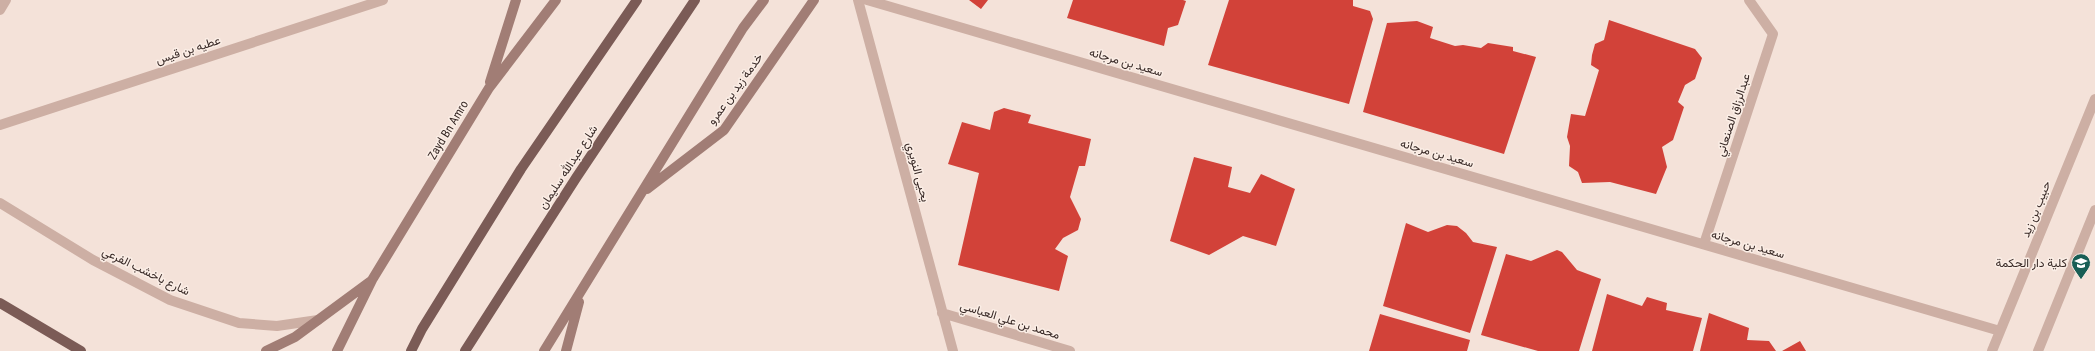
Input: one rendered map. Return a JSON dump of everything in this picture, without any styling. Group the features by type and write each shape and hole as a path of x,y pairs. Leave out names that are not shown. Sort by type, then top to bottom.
{"main road":[{"path":"489,88 516,0"},
{"name":"Zayd Bn Amro","path":"337,351 372,280 489,88 556,0"},
{"path":"411,351 422,329 521,169 637,0"},
{"name":"شارع عبدالله سليمان","path":"465,351 576,178 695,0"},
{"path":"544,351 582,292 743,28 764,0"},
{"name":"خدمة زيد بن عمرو","path":"642,193 724,130 814,0"},
{"path":"266,351 295,337 372,280"},
{"path":"566,351 582,292"},
{"path":"0,303 81,351"}],"street":[{"path":"0,10 6,0"},
{"name":"عطيه بن قيس","path":"0,125 383,0"},
{"name":"يحيى النويري","path":"858,0 952,351"},
{"name":"سعيد بن مرجانه","path":"867,0 2000,331"},
{"name":"عبدالرزاق الصنعاني","path":"1704,244 1774,34 1749,0"},
{"name":"حبيب بن زيد","path":"1992,351 2095,100"},
{"name":"شارع باخشب الفرعي","path":"0,203 93,260 170,300 239,323 278,326 318,320"},
{"path":"2038,351 2095,210"},
{"name":"محمد بن علي العباسي","path":"942,313 1070,351"}],"building":[{"path":"969,0 988,0 981,9"},
{"path":"1073,0 1186,1 1178,25 1168,28 1164,46 1067,18"},
{"path":"1229,0 1353,0 1353,6 1370,11 1373,19 1349,104 1208,65"},
{"path":"1609,20 1695,49 1702,58 1695,79 1685,85 1678,102 1684,107 1673,140 1662,147 1667,167 1656,194 1610,182 1582,183 1578,172 1569,166 1570,146 1567,137 1571,114 1585,116 1599,70 1591,65 1592,55 1595,44 1604,40"},
{"path":"1417,21 1433,27 1430,38 1455,46 1463,45 1481,48 1488,43 1513,47 1513,51 1536,57 1504,154 1363,112 1387,23"},
{"path":"1004,108 1031,115 1028,123 1091,139 1085,166 1079,166 1070,197 1081,219 1078,230 1063,238 1055,249 1068,256 1059,291 958,265 979,173 948,164 962,122 990,130 994,112"},
{"path":"1194,157 1232,167 1228,187 1250,193 1261,174 1295,189 1276,246 1243,236 1209,255 1170,241"},
{"path":"1406,223 1428,232 1447,225 1457,226 1466,233 1473,242 1497,247 1470,333 1383,306"},
{"path":"1557,250 1562,252 1577,270 1601,279 1579,351 1538,351 1481,335 1506,254 1531,261"},
{"path":"1607,294 1642,306 1647,297 1667,303 1666,310 1702,318 1693,351 1592,351"},
{"path":"1709,313 1749,328 1747,340 1769,341 1776,351 1700,351"},
{"path":"1380,314 1470,340 1467,351 1369,351"},
{"path":"1800,341 1806,351 1782,351"}],"place":[{"name":"كلية دار الحكمة","path":"2081,280"}]}
